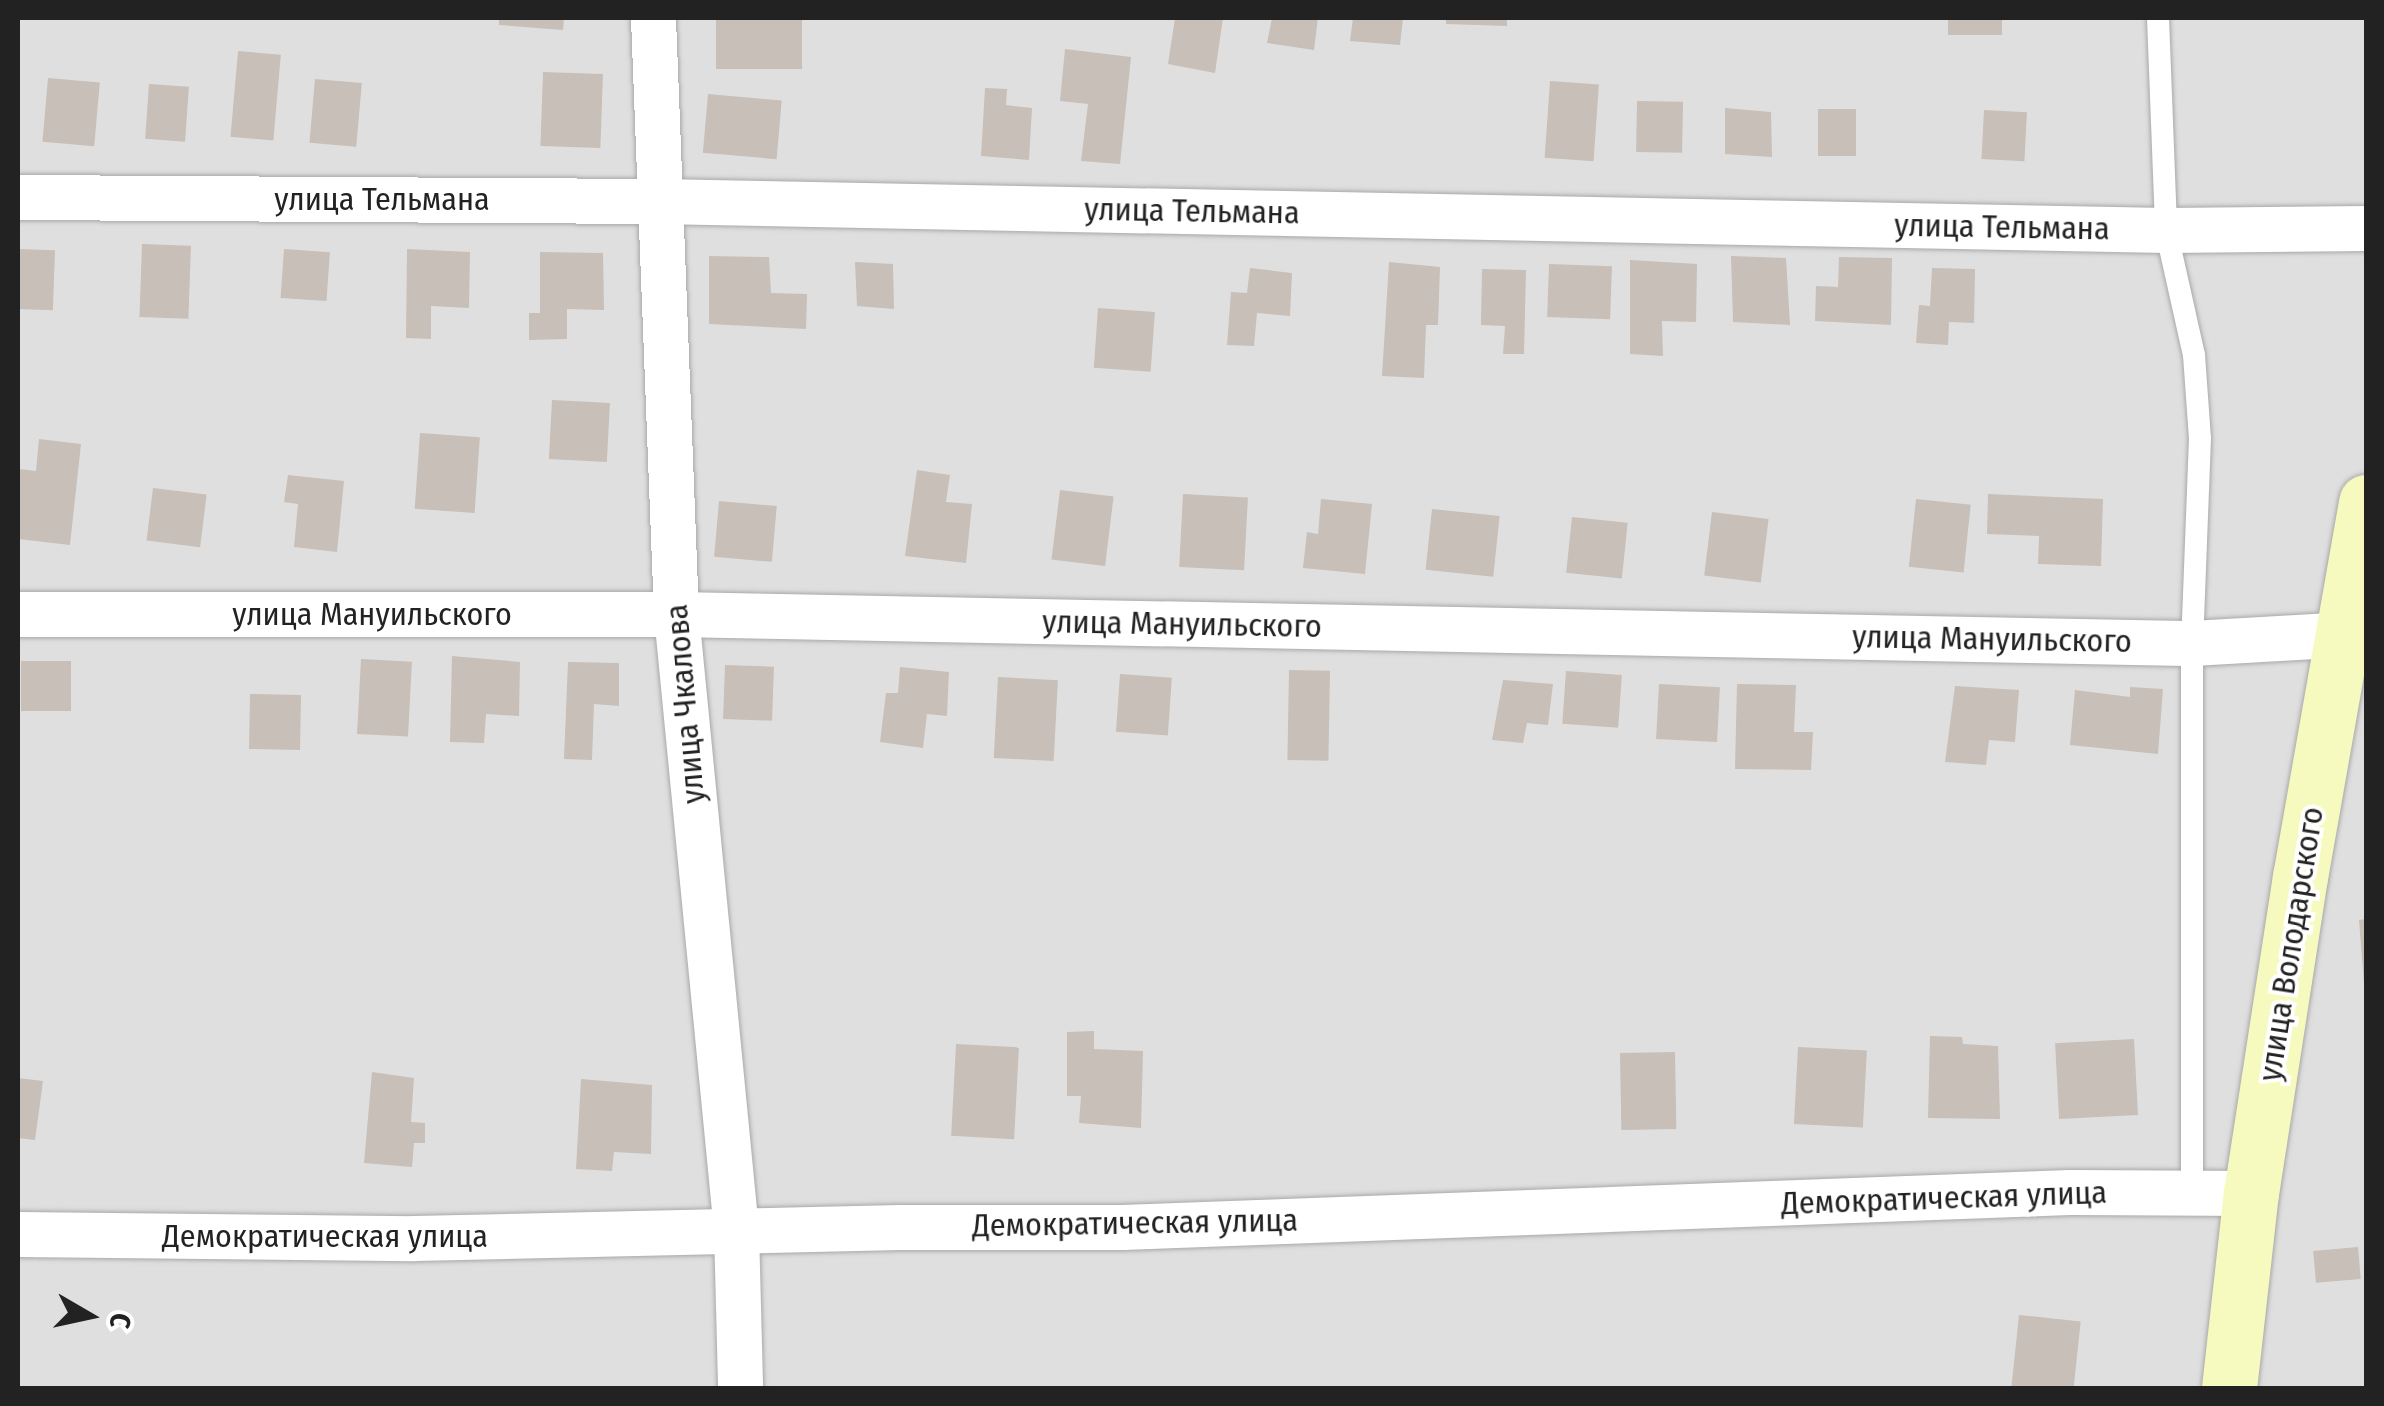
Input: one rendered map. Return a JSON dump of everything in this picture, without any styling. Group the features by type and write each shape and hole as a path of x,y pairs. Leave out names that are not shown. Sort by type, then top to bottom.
{"street":[{"name":"улица Чкалова","path":"653,18 676,614 736,1230 740,1388"},
{"name":"улица Тельмана","path":"18,197 658,201 2166,230 2366,228"},
{"name":"улица Володарского","path":"2230,1388 2251,1193 2300,878 2356,634 2366,502"},
{"name":"улица Мануильского","path":"18,614 676,614 2192,643 2356,634"},
{"name":"Демократическая улица","path":"18,1234 414,1238 1122,1227 2069,1192 2251,1193"}],"lane":[{"path":"2158,18 2166,230 2194,355 2200,438 2192,643 2192,1194"}],"shaded area":[{"path":"18,18 2366,18 2366,1388 18,1388"}],"building":[{"path":"499,18 564,18 563,30 499,25"},
{"path":"716,18 802,18 802,69 716,69"},
{"path":"1175,18 1223,18 1215,73 1168,64"},
{"path":"1272,18 1318,18 1314,50 1267,43"},
{"path":"1353,18 1403,18 1400,45 1350,41"},
{"path":"1446,18 1507,18 1507,26 1446,24"},
{"path":"1948,18 2002,18 2002,35 1948,35"},
{"path":"1065,49 1131,57 1120,164 1081,161 1088,104 1060,101"},
{"path":"238,51 281,55 273,140 231,137"},
{"path":"543,72 603,74 600,148 540,146"},
{"path":"48,78 100,83 94,146 42,142"},
{"path":"315,79 362,83 356,147 309,143"},
{"path":"1550,81 1599,84 1594,161 1545,158"},
{"path":"149,84 189,87 185,142 145,139"},
{"path":"985,88 1007,89 1006,105 1032,108 1029,160 981,156"},
{"path":"708,94 782,100 777,159 703,153"},
{"path":"1637,101 1683,102 1682,153 1636,152"},
{"path":"1725,108 1771,112 1772,157 1725,154"},
{"path":"1818,109 1856,109 1856,156 1818,156"},
{"path":"1984,110 2027,112 2024,161 1981,159"},
{"path":"142,244 191,246 188,319 139,317"},
{"path":"18,249 55,250 53,310 18,309"},
{"path":"284,249 330,252 326,301 281,298"},
{"path":"407,249 470,252 469,308 431,306 431,339 406,338"},
{"path":"540,252 603,253 604,310 567,309 567,339 529,340 529,313 540,313"},
{"path":"709,256 769,257 771,293 807,294 806,329 709,324"},
{"path":"1731,256 1786,258 1790,325 1733,322"},
{"path":"1839,257 1892,258 1891,325 1815,321 1816,286 1838,287"},
{"path":"1630,260 1697,264 1696,322 1662,321 1663,356 1630,354"},
{"path":"855,262 893,264 894,309 857,306"},
{"path":"1389,262 1440,267 1438,325 1426,325 1424,378 1382,376"},
{"path":"1549,264 1612,266 1610,319 1547,317"},
{"path":"1250,268 1292,273 1290,316 1257,313 1254,346 1227,345 1231,292 1247,293"},
{"path":"1932,268 1975,269 1974,323 1949,322 1948,345 1916,343 1919,305 1930,306"},
{"path":"1482,269 1526,270 1524,354 1503,354 1505,326 1481,325"},
{"path":"1098,308 1155,312 1151,372 1094,368"},
{"path":"552,400 610,403 607,462 549,459"},
{"path":"420,433 480,437 475,513 415,509"},
{"path":"39,439 81,444 70,545 18,539 19,469 36,471"},
{"path":"917,470 950,475 946,502 972,504 966,563 905,556"},
{"path":"288,475 344,481 337,552 294,547 298,504 284,502"},
{"path":"153,488 207,495 200,547 147,541"},
{"path":"1060,490 1114,497 1105,566 1051,559"},
{"path":"1183,494 1248,497 1244,570 1179,567"},
{"path":"1988,494 2103,499 2101,566 2038,564 2039,536 1987,534"},
{"path":"1321,499 1372,504 1365,574 1303,568 1307,532 1318,534"},
{"path":"1916,499 1971,505 1964,572 1909,567"},
{"path":"719,501 777,506 772,562 714,557"},
{"path":"1432,509 1500,516 1493,577 1426,570"},
{"path":"1712,512 1769,519 1761,582 1704,576"},
{"path":"1572,517 1628,523 1622,579 1566,573"},
{"path":"452,656 520,662 519,716 486,714 484,743 450,742"},
{"path":"361,659 412,662 408,737 357,734"},
{"path":"21,661 71,661 71,711 21,711"},
{"path":"568,662 619,663 619,706 594,704 592,760 564,759"},
{"path":"725,665 774,667 772,721 723,719"},
{"path":"900,667 949,672 947,716 927,714 923,748 880,742 886,693 898,693"},
{"path":"1289,670 1330,671 1328,761 1287,760"},
{"path":"1566,671 1622,675 1618,728 1562,724"},
{"path":"1120,674 1172,678 1168,735 1116,732"},
{"path":"998,677 1058,680 1054,761 994,758"},
{"path":"1503,680 1553,684 1548,725 1527,723 1523,743 1492,740"},
{"path":"1659,684 1720,687 1717,742 1656,739"},
{"path":"1737,684 1796,685 1794,732 1813,732 1811,770 1735,769"},
{"path":"1955,686 2019,690 2015,742 1989,740 1986,765 1945,762"},
{"path":"2130,687 2163,689 2158,754 2070,745 2075,690 2130,697"},
{"path":"250,694 301,695 300,750 249,749"},
{"path":"2366,919 2366,983 2364,984 2359,920"},
{"path":"1094,1031 1094,1049 1143,1051 1141,1128 1079,1123 1081,1096 1067,1096 1067,1032"},
{"path":"1930,1036 1962,1037 1963,1044 1998,1046 2000,1119 1928,1118"},
{"path":"2134,1039 2138,1115 2059,1119 2055,1043"},
{"path":"956,1044 1019,1047 1014,1139 951,1136"},
{"path":"1798,1047 1867,1051 1863,1128 1794,1124"},
{"path":"1675,1052 1676,1129 1621,1130 1620,1053"},
{"path":"372,1072 414,1078 411,1122 425,1123 425,1143 414,1143 412,1167 364,1163"},
{"path":"18,1078 43,1081 35,1140 18,1138"},
{"path":"581,1079 652,1085 651,1154 614,1152 612,1171 576,1169"},
{"path":"2358,1247 2361,1279 2316,1283 2313,1251"},
{"path":"2019,1315 2081,1321 2074,1388 2011,1388"}]}
